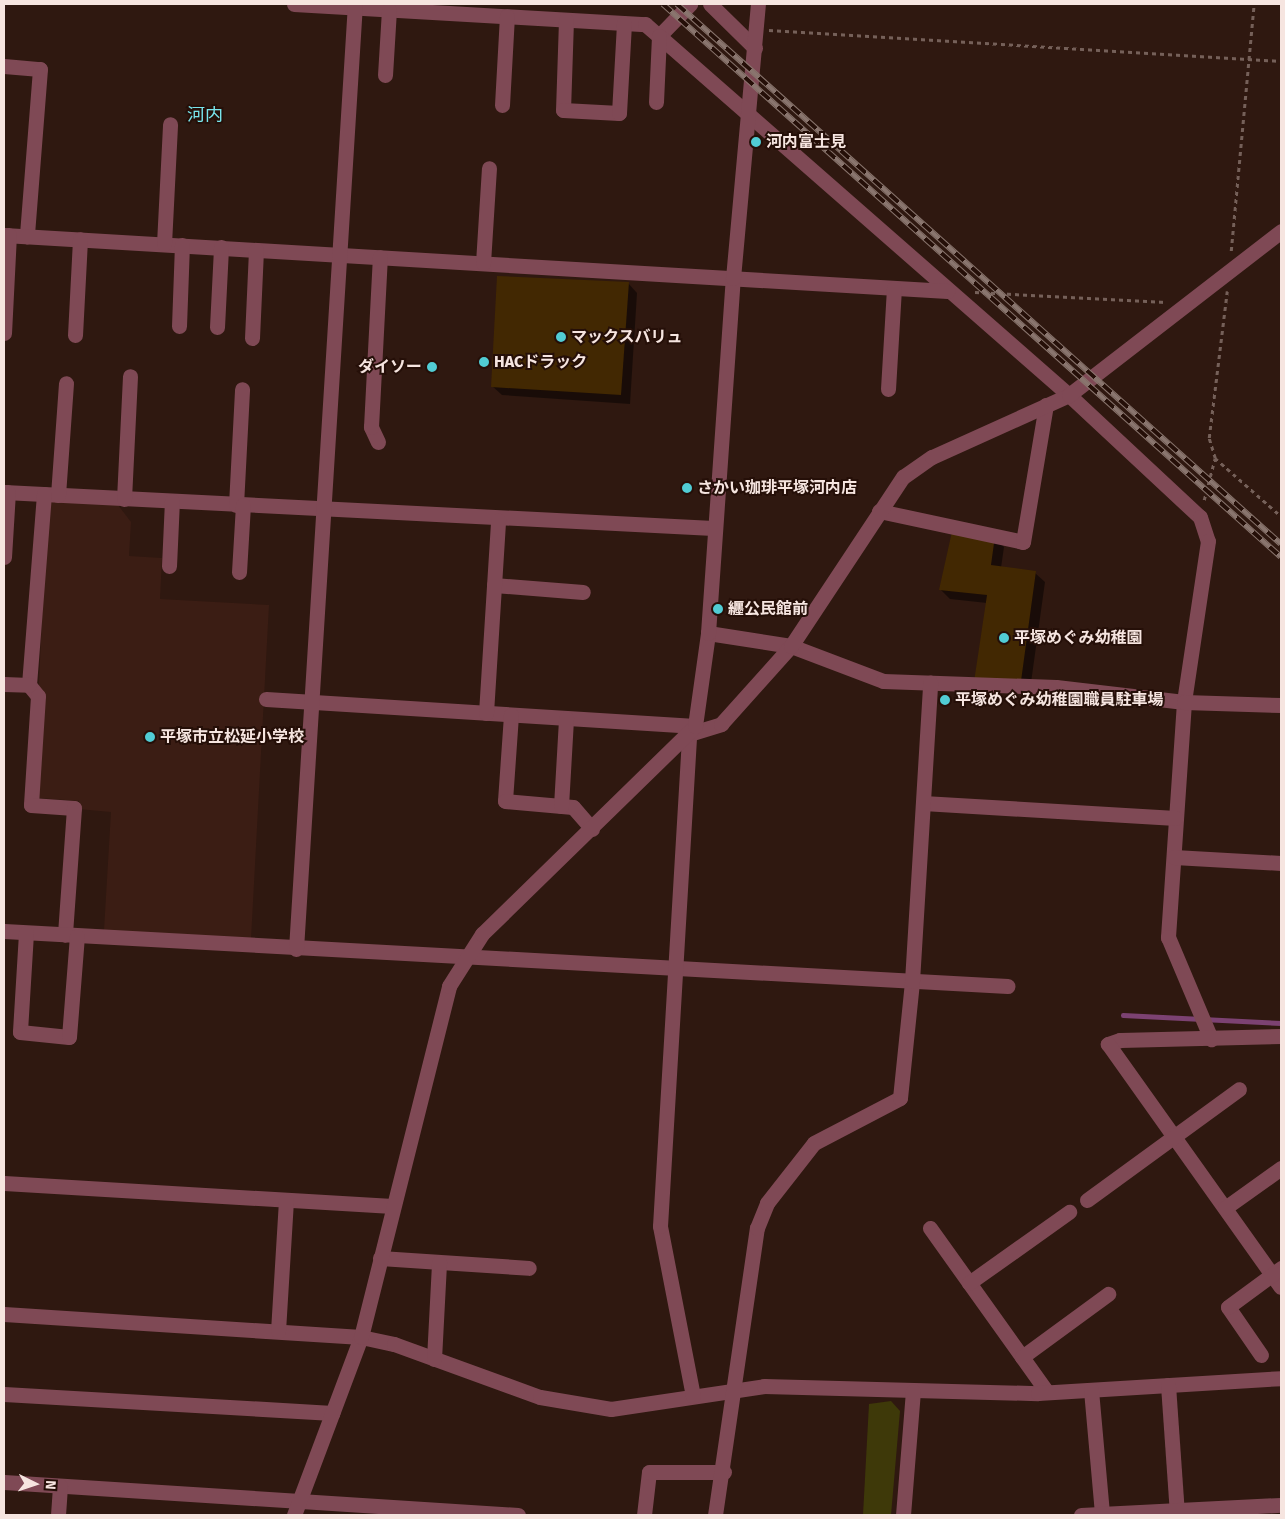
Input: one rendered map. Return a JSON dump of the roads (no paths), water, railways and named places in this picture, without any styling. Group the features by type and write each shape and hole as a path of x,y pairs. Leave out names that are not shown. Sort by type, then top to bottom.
{"street":[{"path":"294,4 355,6 389,10 422,8 507,16 645,24 947,291 1069,395 1200,518 1208,541 1184,702 1168,937 1211,1039"},
{"path":"656,102 658,36 690,4"},
{"path":"710,4 755,48"},
{"path":"693,1396 660,1226 678,971 692,730 708,633 713,528 758,4"},
{"path":"296,949 355,6"},
{"path":"385,75 389,10"},
{"path":"502,104 507,16"},
{"path":"566,20 563,110 619,113 624,23"},
{"path":"4,66 40,69 27,236"},
{"path":"164,244 170,124"},
{"path":"484,263 489,168"},
{"path":"266,699 566,718 692,730 720,724 791,646 879,511 904,477 932,457 1069,395 1281,231"},
{"path":"4,333 7,235 947,291"},
{"path":"74,335 80,239"},
{"path":"178,326 182,245"},
{"path":"216,327 221,248"},
{"path":"252,338 256,250"},
{"path":"378,442 371,426 380,257"},
{"path":"888,389 894,288"},
{"path":"124,499 130,376"},
{"path":"26,932 20,1032 69,1036 74,808 30,805 38,696 29,685 66,384"},
{"path":"239,572 242,389"},
{"path":"879,511 1023,542 1046,405"},
{"path":"4,557 6,492 498,520 713,528"},
{"path":"169,566 172,502"},
{"path":"486,713 498,520"},
{"path":"494,585 583,592"},
{"path":"708,633 791,646 883,681 1056,686 1184,702 1281,705"},
{"path":"715,1515 724,1472 731,1388 757,1228 767,1203 814,1144 900,1098 912,981 930,683"},
{"path":"4,684 29,685"},
{"path":"511,715 505,801 573,807 592,829"},
{"path":"561,806 566,718"},
{"path":"297,1508 361,1337 392,1206 446,995 464,959 482,934 692,730"},
{"path":"923,803 1176,818"},
{"path":"1174,857 1281,863"},
{"path":"4,931 678,971 1007,986"},
{"path":"1261,1355 1228,1307 1278,1277 1225,1208 1108,1044 1120,1040 1281,1036"},
{"path":"1087,1200 1239,1089"},
{"path":"1225,1208 1281,1168"},
{"path":"4,1183 392,1206"},
{"path":"278,1331 286,1200"},
{"path":"969,1283 1070,1212"},
{"path":"930,1228 1047,1392"},
{"path":"380,1258 529,1268"},
{"path":"434,1359 439,1262"},
{"path":"1022,1357 1108,1294"},
{"path":"4,1314 361,1337 434,1359 540,1397 586,1408 645,1407 731,1388 1047,1392 1281,1378"},
{"path":"1168,1385 1177,1512"},
{"path":"1091,1390 1093,1515 1177,1512 1281,1504"},
{"path":"903,1515 913,1391"},
{"path":"4,1394 332,1413"},
{"path":"644,1515 649,1472 724,1472"},
{"path":"4,1482 297,1508 518,1515"},
{"path":"58,1515 60,1486"}],"waterway":[{"path":"1123,1015 1281,1023"}],"railway":[{"path":"663,4 1281,557"},
{"path":"677,4 1281,544"}],"place":[{"name":"河内富士見","path":"756,142"},
{"name":"マックスバリュ","path":"561,337"},
{"name":"HACドラック","path":"484,362"},
{"name":"ダイソー","path":"432,367"},
{"name":"さかい珈琲平塚河内店","path":"687,488"},
{"name":"纒公民館前","path":"718,609"},
{"name":"平塚めぐみ幼稚園","path":"1004,638"},
{"name":"平塚めぐみ幼稚園職員駐車場","path":"945,700"},
{"name":"平塚市立松延小学校","path":"150,737"}],"district":[{"name":"河内","path":"205,115"}]}
